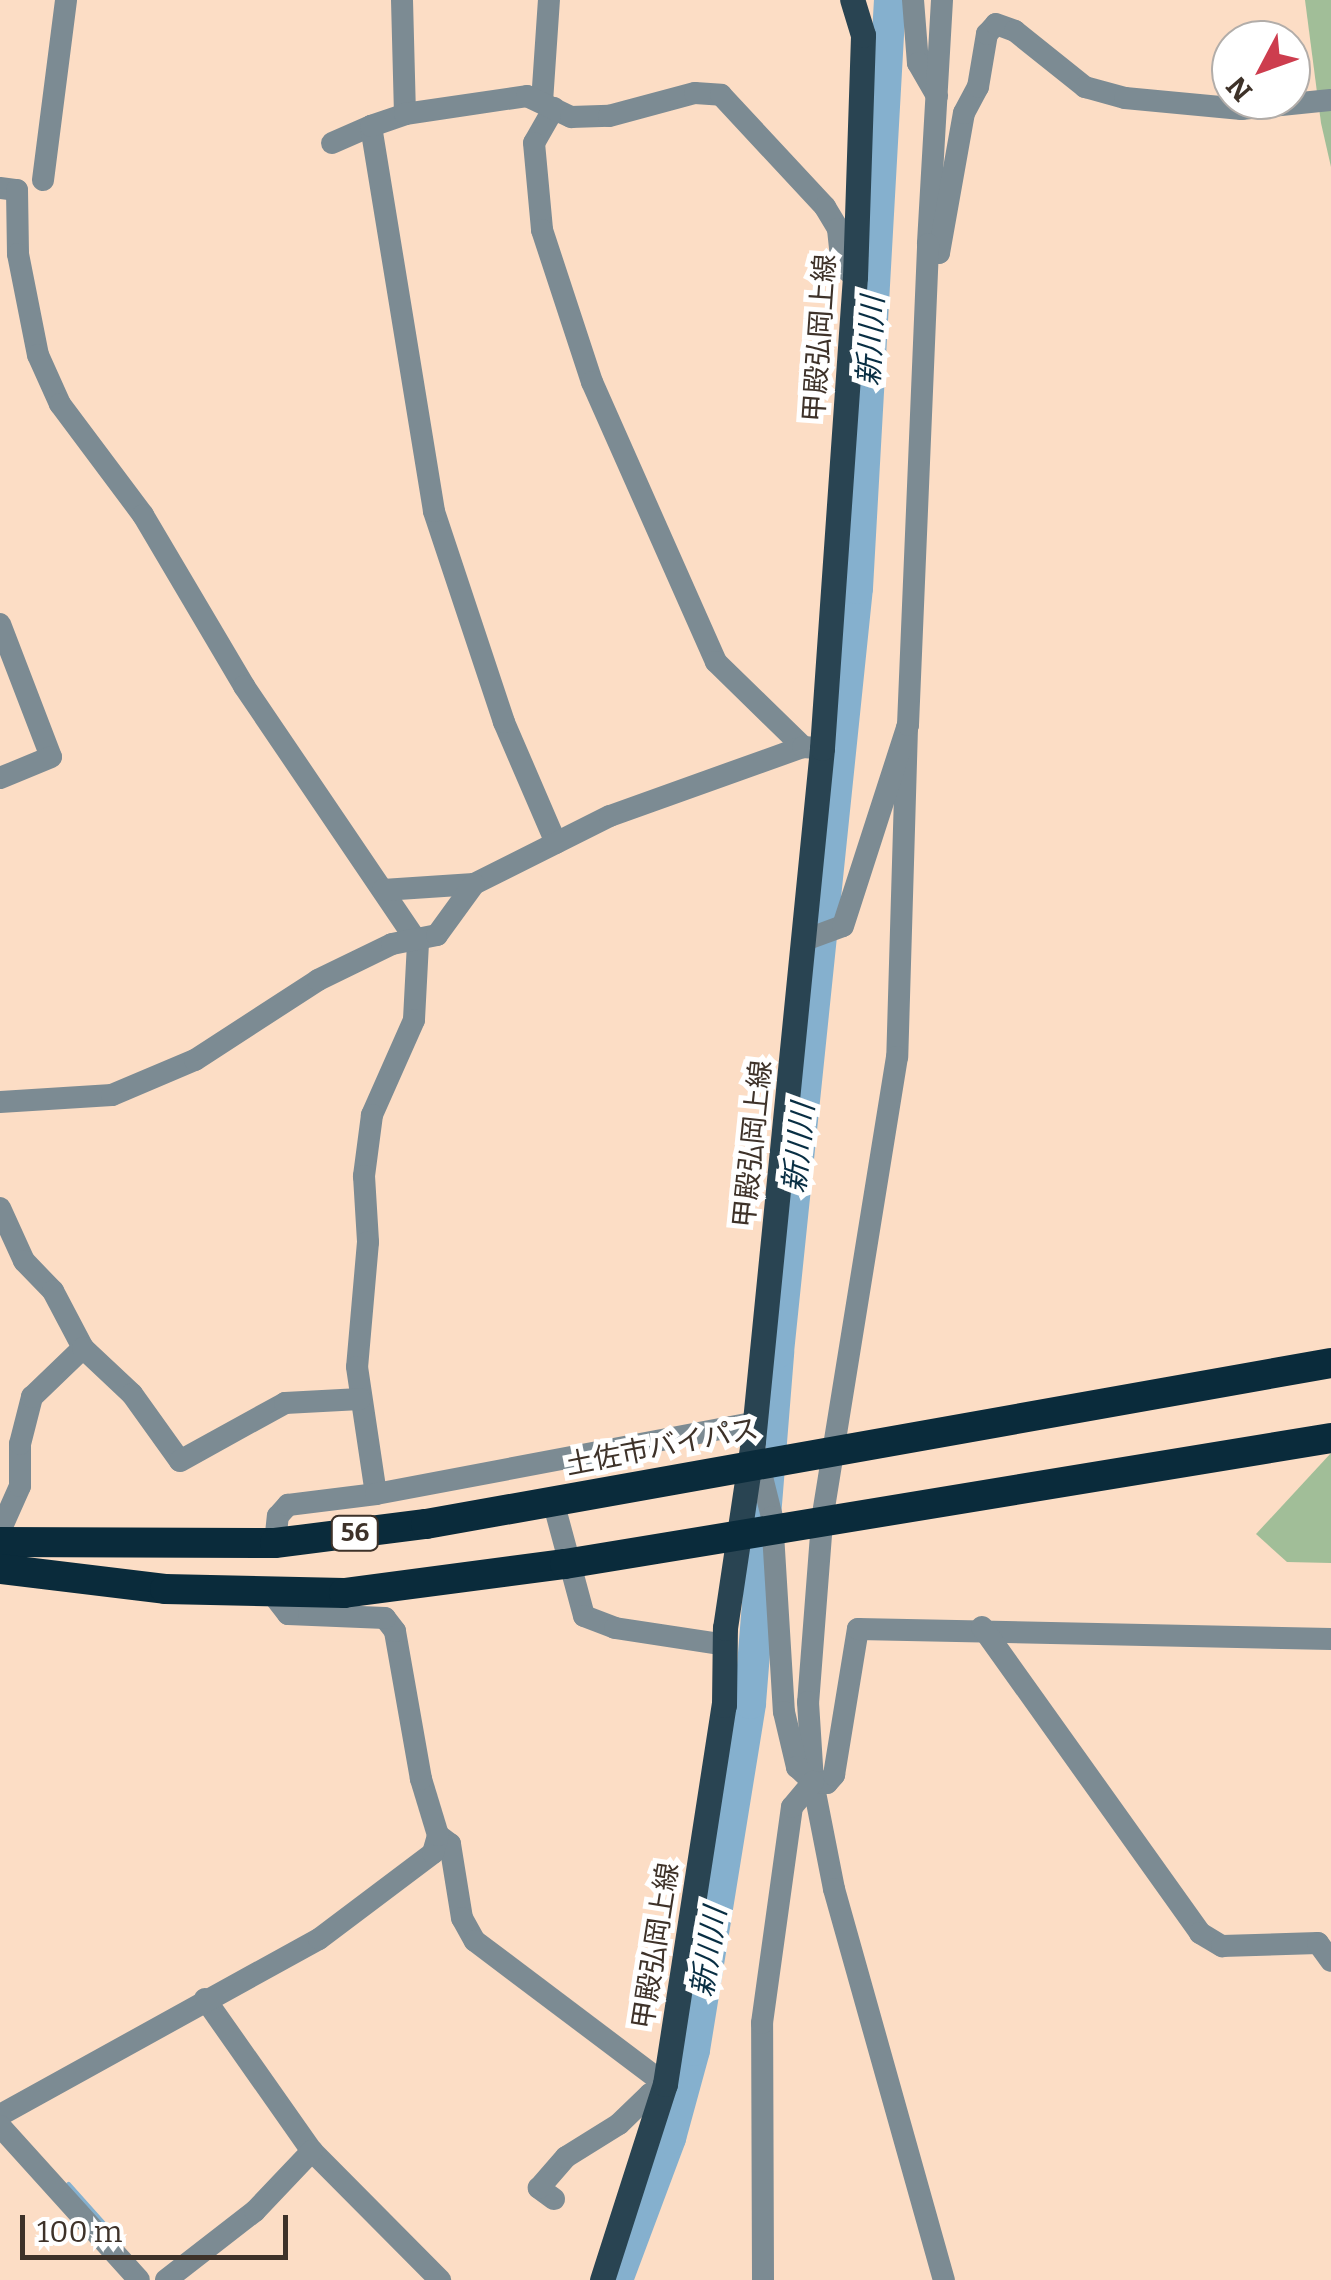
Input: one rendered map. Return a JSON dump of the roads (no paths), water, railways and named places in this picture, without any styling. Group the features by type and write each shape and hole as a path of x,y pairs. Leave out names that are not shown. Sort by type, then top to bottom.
{"highway":[{"name":"土佐市バイパス","path":"0,1542 275,1543 553,1501 787,1456 836,1451 1331,1363"},
{"name":"56","path":"0,1568 273,1595 364,1591 565,1564 718,1534 1331,1438"}],"main road":[{"name":"甲殿弘岡上線","path":"602,2280 664,2087 724,1705 726,1645 753,1432 804,940 812,748 855,276 863,35 852,0"}],"street":[{"path":"43,180 66,0"},
{"path":"402,0 405,114"},
{"path":"383,890 474,884 610,816 812,748 716,662 592,382 542,230 534,143 548,105 549,0"},
{"path":"913,0 918,63 938,98"},
{"path":"942,0 907,728 897,1057 836,1451 819,1521 808,1702 813,1782 834,1889 944,2280"},
{"path":"928,244 939,253 947,238 964,113 978,86 987,34 996,24 1015,32 1085,87 1125,98 1240,109 1331,100"},
{"path":"332,143 405,114 527,96 571,117 609,116 695,92 721,94 825,207 838,229 842,266 855,276"},
{"path":"372,126 434,511 504,722 556,844"},
{"path":"0,188 16,190 18,254 34,338 60,404 143,515 244,686 418,943 414,1020 372,1115 364,1176 360,1399 376,1494"},
{"path":"0,624 50,756 0,778"},
{"path":"804,940 843,926 907,728"},
{"path":"0,1102 112,1095 194,1060 318,980 392,944 418,943 437,935 474,884"},
{"path":"2,1222 24,1261 52,1291 83,1348 132,1394 180,1460 284,1404 360,1399"},
{"path":"0,1531 20,1486 10,1437 32,1397 83,1348"},
{"path":"275,1543 278,1516 288,1505 753,1432 772,1517 784,1712 797,1767 813,1782 827,1784 834,1775 858,1629 982,1627 1331,1639"},
{"path":"553,1501 565,1564 584,1616 726,1645"},
{"path":"0,2115 175,2022 205,1999 319,1939 433,1852 438,1836 420,1779 395,1631 385,1618 288,1614 273,1595"},
{"path":"982,1627 1200,1933 1222,1946 1318,1943 1331,1962"},
{"path":"763,2280 762,2024 792,1807 813,1782"},
{"path":"438,1836 450,1844 462,1918 475,1941 664,2087 650,2094 619,2124 566,2157 539,2188 554,2199"},
{"path":"205,1999 312,2151 440,2280"},
{"path":"0,2126 139,2280"},
{"path":"166,2280 254,2212 312,2151"}],"waterway":[{"name":"新川川","path":"617,2280 670,2138 694,2050 750,1703 778,1352 857,588 890,0"},
{"path":"68,2184 121,2243"}]}
